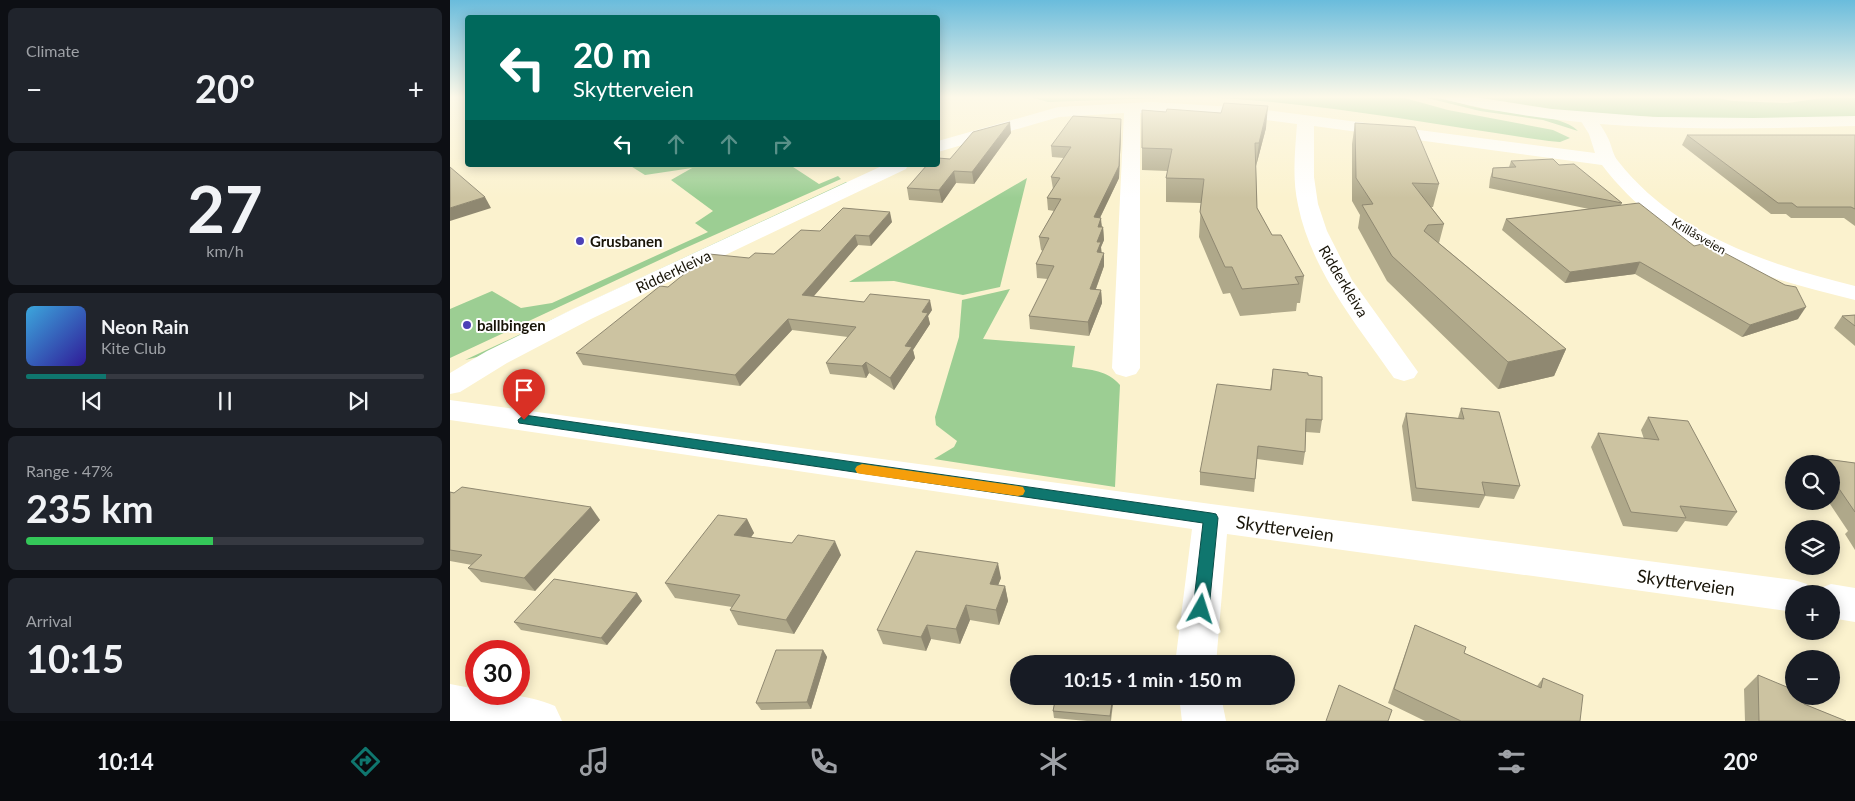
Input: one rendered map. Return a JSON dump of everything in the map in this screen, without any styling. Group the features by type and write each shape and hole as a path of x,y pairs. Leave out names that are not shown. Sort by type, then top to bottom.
{"street":[{"path":"940,147 950,142 991,131"},
{"path":"1126,368 1131,131"},
{"name":"Ridderkleiva","path":"1306,131 1304,176 1316,233 1339,279 1404,372"},
{"path":"1386,131 1608,160"},
{"name":"Krillåsveien","path":"1596,131 1608,160 1652,208 1683,229 1720,250 1780,274 1855,293"},
{"name":"Ridderkleiva","path":"450,385 497,357 861,174 891,167"},
{"name":"Skytterveien","path":"450,410 1211,518 1785,595"},
{"path":"1196,655 1211,518"},
{"path":"1840,602 1855,605"},
{"path":"450,705 540,721"},
{"path":"1201,705 1204,721"}],"green space":[{"path":"1480,131 1554,131 1570,138 1560,142"},
{"path":"632,167 793,167 819,184 838,176 841,179 683,249 450,358 450,309 492,291 521,308 552,303 708,232 695,223 713,211 671,180 692,168 645,175"},
{"path":"1027,178 1000,287 963,295 894,281 849,282"},
{"path":"846,182 849,183 477,357 465,360"},
{"path":"1010,289 983,339 1075,346 1072,367 1092,370 1110,376 1120,385 1115,487 934,459 954,447 957,441 936,425 935,417 959,337 962,300"}],"building":[{"path":"1003,131 972,172 954,171 939,190 907,188 925,167 940,167 940,158 950,159 973,132"},
{"path":"1062,131 1121,131 1119,166 1094,217 1101,218 1098,227 1103,227 1097,242 1101,242 1097,252 1104,253 1090,289 1101,290 1088,322 1029,316 1054,266 1036,264 1049,238 1039,237 1061,199 1047,198 1060,178 1051,177 1071,147 1051,146"},
{"path":"1142,131 1262,131 1259,143 1255,143 1257,208 1272,235 1281,235 1304,276 1295,277 1299,284 1242,289 1232,267 1225,267 1200,212 1204,179 1166,178 1172,149 1142,148"},
{"path":"1355,131 1417,131 1439,184 1412,183 1444,224 1428,225 1424,231 1566,349 1508,362 1392,256 1362,205 1373,204 1356,178"},
{"path":"1687,135 1855,135 1855,209 1851,207 1797,207 1792,203 1778,203"},
{"path":"1553,159 1559,165 1574,164 1622,203 1492,177 1493,168 1516,167 1511,161"},
{"path":"450,167 485,197 450,208"},
{"path":"1639,203 1694,246 1706,243 1785,285 1796,287 1806,307 1750,325 1640,262 1570,272 1506,219"},
{"path":"843,208 890,212 869,236 855,235 802,295 864,302 870,294 930,300 922,312 928,313 905,346 912,347 890,378 866,362 862,366 826,363 856,327 788,319 735,375 576,353 660,286 668,287 709,254 749,258 755,253 774,254 801,230 820,231"},
{"path":"1855,315 1855,326 1842,316"},
{"path":"1273,369 1308,373 1308,375 1322,377 1322,420 1306,419 1305,452 1258,446 1255,479 1200,472 1217,384 1271,390"},
{"path":"1461,408 1499,412 1520,486 1482,482 1485,495 1416,488 1406,413 1464,419"},
{"path":"1648,417 1688,421 1737,512 1680,506 1686,518 1631,512 1598,433 1659,440"},
{"path":"1840,461 1855,463 1855,512 1840,490"},
{"path":"462,487 591,507 524,578 468,568 482,555 450,550 450,492 454,493"},
{"path":"718,515 747,519 734,535 792,543 798,535 835,541 786,620 730,610 740,595 665,583"},
{"path":"916,551 998,563 990,584 1005,586 996,610 966,605 956,629 927,625 921,637 877,630"},
{"path":"554,579 637,593 601,638 514,622"},
{"path":"1415,625 1466,647 1464,653 1541,688 1543,678 1583,695 1580,721 1461,721 1394,689"},
{"path":"776,650 823,650 807,702 756,703"},
{"path":"1758,675 1785,686 1785,705 1806,705 1846,721 1759,721"},
{"path":"1339,685 1392,710 1388,721 1326,721"},
{"path":"1054,705 1112,705 1110,716 1053,711"}],"slow traffic":[{"path":"862,469 1018,491"}],"place":[{"name":"Grusbanen","path":"580,241"},
{"name":"ballbingen","path":"467,325"}],"route":[{"path":"524,420 690,442 834,465 1211,518 1201,609"}]}
